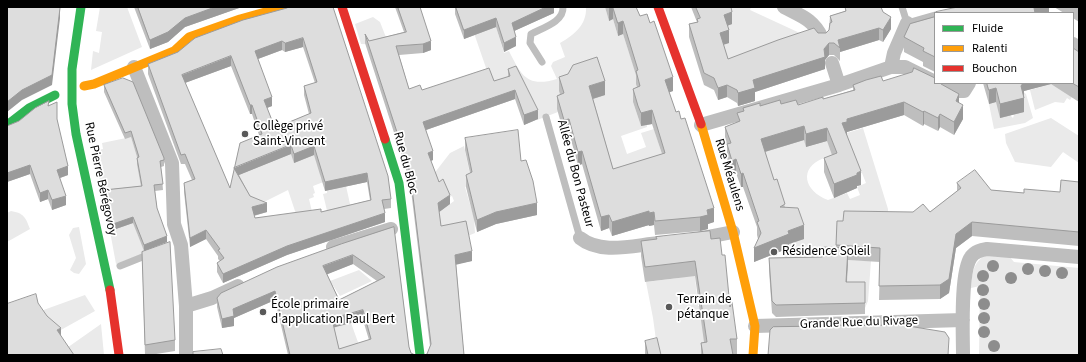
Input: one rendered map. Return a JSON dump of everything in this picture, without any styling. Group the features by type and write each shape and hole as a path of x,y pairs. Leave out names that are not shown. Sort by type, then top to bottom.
{"street":[{"name":"Rue Pierre Bérégovoy","path":"80,7 72,69 72,104 76,134 111,296 119,355"},
{"path":"84,86 94,84 174,50 189,37 240,19 263,14 283,7"},
{"name":"Rue du Bloc","path":"342,7 399,183 420,355"},
{"name":"Rue Méaulens","path":"658,7 701,125 733,232 755,326 753,355"},
{"path":"784,7 809,20 816,27 822,38"},
{"path":"891,67 894,53 907,23"},
{"path":"832,63 839,85"},
{"path":"134,67 170,154 172,163 174,224 186,306 186,355"},
{"path":"701,125 839,85 891,67 905,68 934,81"},
{"path":"940,84 955,92 966,87"},
{"path":"7,125 14,122 28,108 55,95"},
{"path":"319,253 356,239 405,225"},
{"path":"580,238 593,247 605,248 701,239 733,232"},
{"path":"963,355 963,320 967,263 972,255 977,251 987,249 1079,256"},
{"path":"186,306 212,298 253,279"},
{"name":"Grande Rue du Rivage","path":"755,326 963,320"}],"lane":[{"path":"542,62 530,44 531,34 559,19 564,12 563,7"},
{"path":"902,7 907,23 934,15"},
{"name":"Allée du Bon Pasteur","path":"546,117 580,238"},
{"path":"120,266 155,252"}],"shaded area":[{"path":"100,7 127,7 142,47 91,70 93,51 99,53 102,32 96,31"},
{"path":"490,7 504,53 509,51 517,67 522,73 526,77 539,82 557,79 551,66 553,62 565,57 560,43 579,29 586,13 586,7 605,7 609,21 613,19 618,36 623,34 636,74 640,100 633,102 641,126 647,125 647,127 621,136 627,154 646,147 641,133 654,129 665,164 618,182 564,107 558,112 537,120 526,96 494,91 466,10"},
{"path":"718,7 751,7 750,10 815,40 747,74 713,48"},
{"path":"373,17 380,22 389,45 361,44 355,24"},
{"path":"1061,84 1072,97 1070,100 1067,98 1064,103 1055,102 1035,110 1030,90 1047,85"},
{"path":"1022,91 1026,94 1033,118 1025,123 994,129 989,104 996,102 1013,118"},
{"path":"1051,118 1079,136 1079,163 1063,152 1051,167 1015,162 1006,143 1005,134"},
{"path":"863,128 888,212 839,260 789,272 784,256 784,250 789,248 783,218 753,147 804,140 807,147 847,135 847,133","holes":["824,158 857,174 862,173 866,183 857,187 860,195 850,199 847,193 828,200 814,191 809,185 807,179 810,168 816,162"]},
{"path":"131,137 139,163 142,192 104,199 92,146 94,151 103,149 102,143"},
{"path":"464,146 472,184 465,187 474,218 475,233 453,242 441,235 438,213 454,201 452,196 447,198 433,175 450,153"},
{"path":"317,152 321,179 326,181 313,186 315,193 313,194 314,197 309,199 313,216 300,226 288,190 252,208 234,177 291,154"},
{"path":"346,186 352,213 329,219 323,194 327,193 327,191"},
{"path":"105,202 136,217 137,233 145,253 116,264 110,231 123,226 121,221 111,225"},
{"path":"11,211 22,215 30,229 7,242 7,213"},
{"path":"79,227 86,264 79,274 70,270 76,258 69,235 73,228"},
{"path":"989,254 1009,256 1014,262 1079,268 1079,355 979,355 980,286 971,288 971,282 974,268 977,263"},
{"path":"848,260 871,261 868,301 865,308 865,293 822,294 847,275"},
{"path":"694,268 698,306 705,306 711,355 658,355 646,282 678,278"},
{"path":"359,270 372,281 340,296 330,281"},
{"path":"85,295 95,311 59,331 38,312"},
{"path":"351,323 359,345 337,354 332,328"},
{"path":"101,324 104,355 68,355 64,350"}],"building":[{"path":"7,7 60,7 52,75 22,90 7,102"},
{"path":"138,7 215,7 185,18 168,32 150,40"},
{"path":"333,7 388,176 391,199 382,200 385,213 287,246 223,274 217,263 224,258 218,250 220,249 206,230 190,238 184,183 195,179 185,154 181,155 148,64 178,52 195,38 243,20 287,8","holes":["303,38 317,82 304,86 311,113 275,128 264,100 272,97 255,51 282,41 285,43","231,56 250,105 252,105 262,134 240,143 234,168 291,145 294,154 314,146 325,182 367,173 371,200 321,212 321,209 255,218 252,207 267,203 250,196 234,169 230,188 182,75"]},
{"path":"398,7 420,7 431,41 423,44 396,46 409,89 420,85 422,90 489,68 494,81 510,76 508,69 516,66 538,110 524,115 515,90 423,122 433,151 428,153 439,182 443,179 450,195 438,203 441,226 466,221 472,251 455,255 464,355 425,355 427,354 431,344 410,172 365,34 369,41 406,32"},
{"path":"456,7 546,7 512,23 516,37 504,43 496,18 464,30"},
{"path":"613,7 636,7 640,16 647,14 650,23 654,21 673,77 665,80 676,112 679,111 681,119 685,118 714,208 707,210 708,215 655,221 654,212 649,213 649,211 612,222 609,215 601,217 582,151 578,152 569,119 564,120 557,96 564,93 559,77 568,74 573,65 597,57 605,81 589,86 613,169 665,153 652,110 641,113 638,106 633,89 640,86 636,71 638,70 623,21 618,23"},
{"path":"696,7 731,7 732,12 724,15 729,30 720,33 728,59 814,28 818,33 826,33 829,30 830,23 832,22 830,16 846,11 845,7 881,7 883,12 891,17 883,30 879,28 838,40 840,48 834,43 829,43 824,49 825,57 753,80 755,88 738,93 737,90 727,85 718,88 714,78 704,73 689,24 698,22 697,19 700,18"},
{"path":"958,7 1038,7 1034,8 1035,12 936,12"},
{"path":"934,17 934,56 923,51 924,48 904,37 910,24"},
{"path":"1074,49 1079,52 1079,87 1074,84"},
{"path":"914,68 934,78 934,84 941,84 959,94 956,101 963,105 954,122 940,114 938,118 924,111 923,112 904,102 847,119 847,122 842,123 861,171 857,173 857,175 834,184 824,158 837,153 827,128 806,134 804,126 761,139 774,180 777,179 785,204 780,207 798,208 804,225 788,231 789,234 754,248 761,233 757,222 759,221 743,173 741,174 736,159 732,161 727,144 731,143 725,127 740,121 737,113 744,111 743,108 760,103 760,106 780,100 781,104 796,100 798,105 823,97 823,99 855,90 853,85 866,80 881,76 883,81 912,72"},
{"path":"123,78 133,82 164,158 164,160 160,161 163,184 154,185 157,208 167,236 144,245 133,217 113,224 104,190 142,186 137,158 139,157 131,131 125,133 104,85"},
{"path":"987,84 1022,84 1021,86 1024,98 1000,104 996,88 989,90"},
{"path":"49,101 48,106 57,102 57,119 68,166 57,170 66,196 52,200 48,190 40,193 30,165 7,173 7,126 19,121 35,108"},
{"path":"518,130 521,161 526,160 533,181 537,203 496,212 477,220 466,175 472,172 465,138"},
{"path":"975,170 991,190 1024,193 1024,189 1060,192 1061,180 1079,182 1079,232 972,222 956,234 949,279 940,285 879,286 880,248 836,245 837,221 843,221 844,211 913,212 923,204 930,212 961,188 957,183"},
{"path":"394,227 409,347 411,353 415,355 290,355 275,291 233,309 234,316 222,319 217,298 221,293 277,267","holes":["353,255 385,277 339,300 323,266","363,310 371,339 339,349 332,319"]},
{"path":"710,231 711,239 720,238 722,255 725,255 730,307 732,302 737,339 730,339 733,355 703,355 701,343 707,342 695,261 645,267 641,241 657,239 656,237"},
{"path":"170,242 175,340 145,345 142,252"},
{"path":"822,247 848,248 846,282 865,282 865,303 776,305 772,301 769,258 822,257"},
{"path":"36,294 38,303 47,316 61,328 57,330 74,355 7,355 7,304"},
{"path":"902,325 945,332 949,338 948,355 768,355 770,330 773,327"},
{"path":"657,338 661,355 648,355 645,341"},
{"path":"221,349 223,355 193,355 193,352"}],"traffic: fast":[{"path":"81,7 72,69 72,104 76,134 110,290"},
{"path":"7,125 29,108 55,95"},
{"path":"385,139 399,183 420,355"}],"traffic: slow":[{"path":"84,86 94,84 174,51 189,37 240,19 283,7"},
{"path":"701,124 733,232 755,326 753,355"}],"traffic: jam":[{"path":"342,7 385,139"},
{"path":"658,7 701,124"},
{"path":"110,290 119,355"}],"place":[{"name":"Collège privé Saint-Vincent","path":"245,134"},
{"name":"Résidence Soleil","path":"774,252"},
{"name":"Terrain de pétanque","path":"669,307"},
{"name":"École primaire d'application Paul Bert","path":"263,312"}]}
